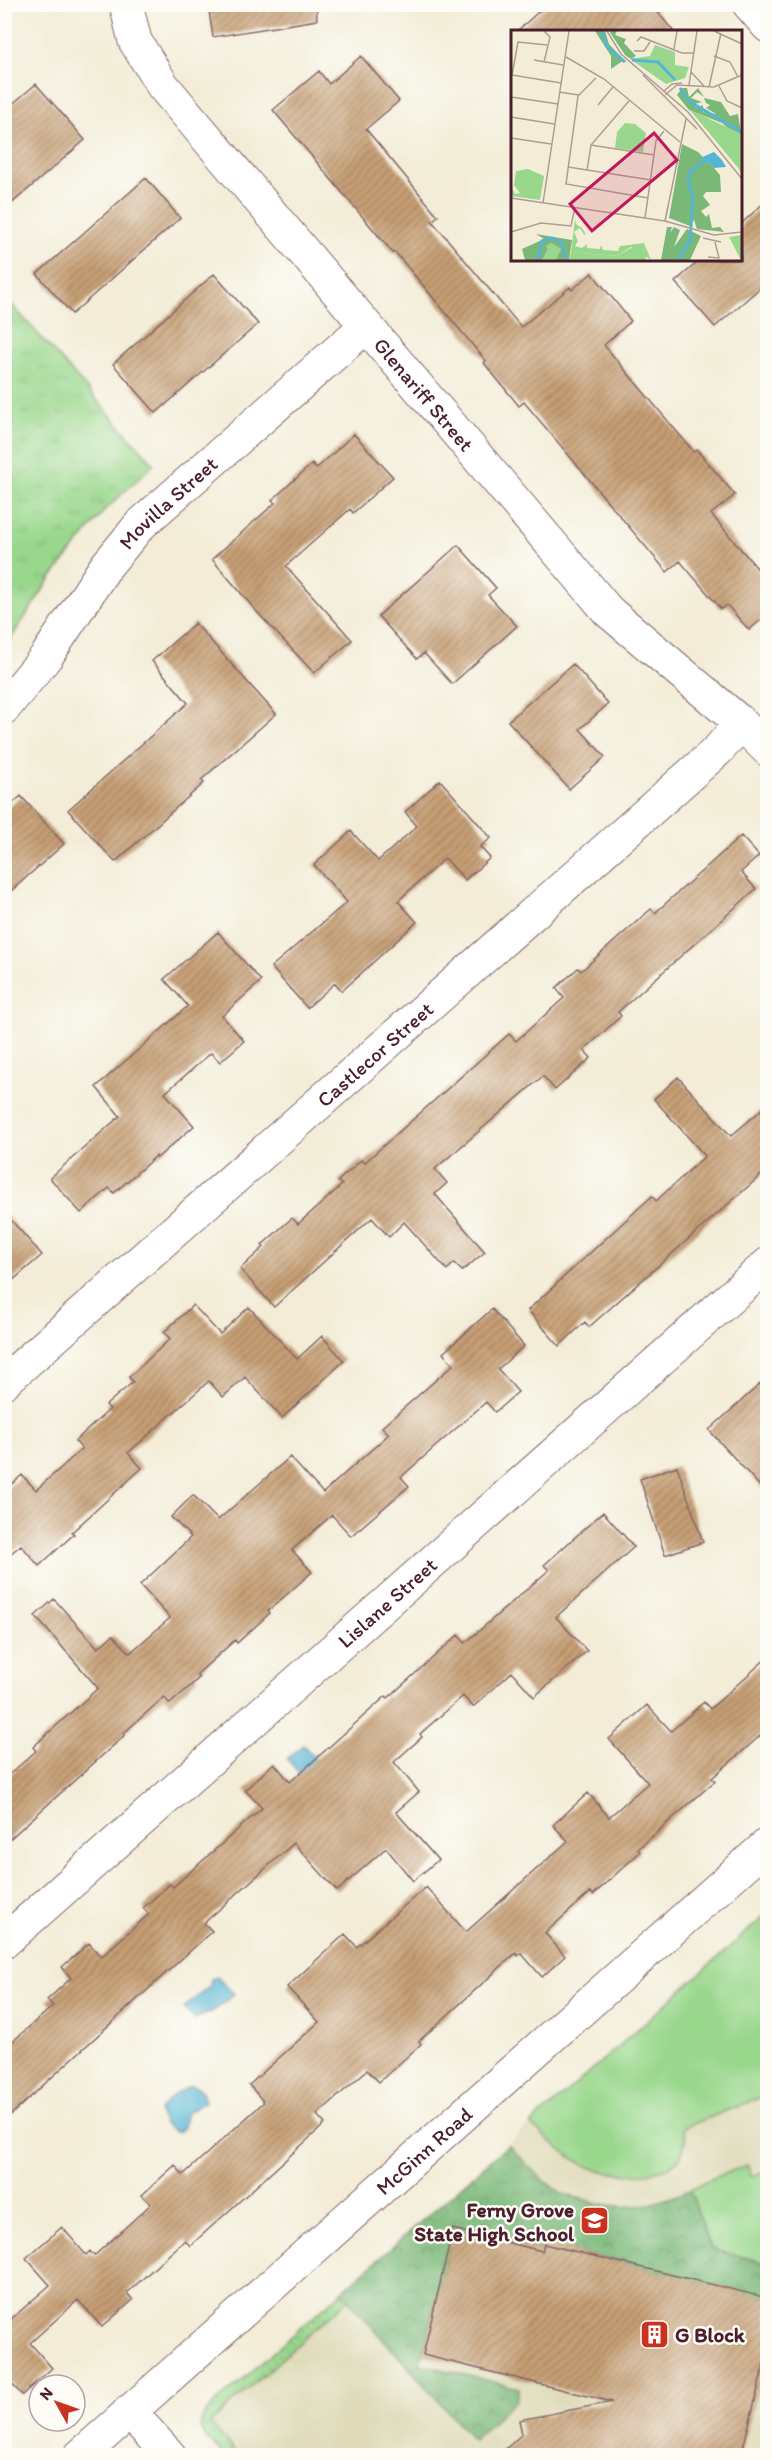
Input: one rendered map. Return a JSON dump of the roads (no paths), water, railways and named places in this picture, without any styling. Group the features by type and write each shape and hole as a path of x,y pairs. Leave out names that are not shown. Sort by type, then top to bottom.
{"street":[{"name":"Glenariff Street","path":"126,4 135,40 163,86 608,611 741,723 768,750"},
{"path":"749,4 768,26"},
{"name":"Movilla Street","path":"4,708 46,657 106,566 140,525 365,327"},
{"name":"Castlecor Street","path":"4,1382 710,758 741,723"},
{"name":"Lislane Street","path":"4,1942 768,1264"},
{"name":"McGinn Road","path":"80,2456 768,1844"},
{"path":"129,2411 170,2456"}],"water":[{"path":"303,1745 337,1783 321,1798 287,1759"},
{"path":"217,1977 234,1994 215,2010 195,2019 184,2008 210,1986 211,1979"},
{"path":"191,2086 201,2091 205,2102 186,2113 181,2130 174,2132 163,2123 159,2111 175,2093"}],"place":[{"name":"Ferny Grove State High School","path":"595,2221"},
{"name":"G Block","path":"654,2334"}]}
